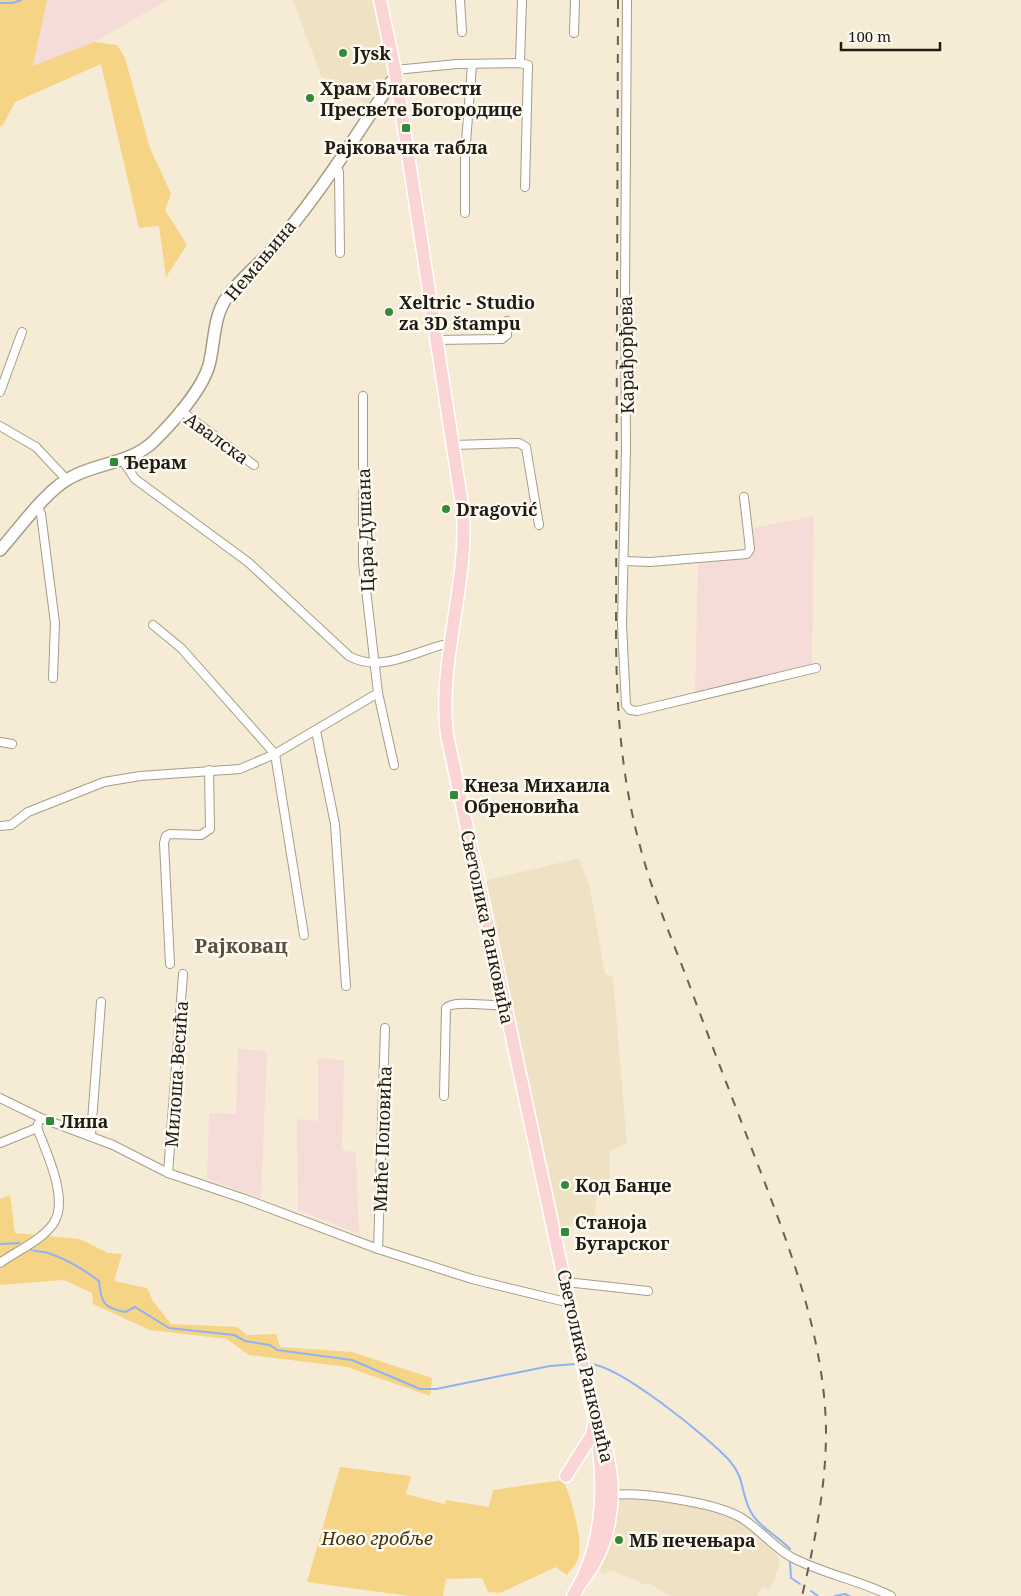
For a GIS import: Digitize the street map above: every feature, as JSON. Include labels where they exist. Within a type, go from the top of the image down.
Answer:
[{"type":"main road","name":"Светолика Ранковића","points":[[380,0],[396,74],[462,504],[464,536],[460,583],[445,692],[447,735],[595,1423],[607,1451],[610,1490],[599,1531],[580,1584],[573,1596]]},
{"type":"main road","points":[[566,1476],[584,1450],[595,1423]]},
{"type":"street","points":[[460,0],[462,32]]},
{"type":"street","points":[[520,64],[522,0]]},
{"type":"street","points":[[574,33],[576,0]]},
{"type":"street","name":"Карађорђева","points":[[627,0],[622,653],[626,705],[628,708],[637,711],[816,668]]},
{"type":"street","points":[[465,213],[465,155],[472,65]]},
{"type":"street","points":[[396,74],[472,65],[528,65],[526,187]]},
{"type":"street","name":"Немањина","points":[[0,550],[38,507],[67,480],[92,469],[123,461],[145,449],[180,410],[205,375],[218,318],[228,296],[274,247],[335,165],[396,74]]},
{"type":"street","points":[[335,165],[339,172],[340,253]]},
{"type":"street","points":[[436,340],[502,339],[507,334],[507,321]]},
{"type":"street","points":[[0,392],[22,332]]},
{"type":"street","name":"Цара Душана","points":[[363,396],[363,563],[378,693],[394,765]]},
{"type":"street","name":"Авалска","points":[[180,410],[254,465]]},
{"type":"street","points":[[0,426],[36,447],[67,480]]},
{"type":"street","points":[[454,445],[519,444],[526,447],[540,525]]},
{"type":"street","points":[[123,461],[135,479],[248,562],[341,651],[360,662],[375,663],[450,645]]},
{"type":"street","points":[[624,561],[650,562],[747,554],[750,549],[744,497]]},
{"type":"street","points":[[38,507],[41,514],[55,623],[53,678]]},
{"type":"street","points":[[153,625],[181,648],[275,754],[304,935]]},
{"type":"street","points":[[0,826],[11,825],[28,812],[88,787],[140,776],[240,769],[275,754],[378,693]]},
{"type":"street","points":[[316,730],[335,824],[346,986]]},
{"type":"street","points":[[0,742],[12,744]]},
{"type":"street","points":[[170,964],[164,843],[166,836],[170,834],[202,835],[210,830],[209,770]]},
{"type":"street","name":"Милоша Весића","points":[[168,1173],[183,974]]},
{"type":"street","points":[[91,1135],[101,1002]]},
{"type":"street","points":[[444,1096],[446,1008],[451,1003],[482,1006],[505,1005]]},
{"type":"street","name":"Миће Поповића","points":[[378,1249],[385,1028]]},
{"type":"street","points":[[0,1098],[41,1118],[91,1135],[168,1173],[245,1199],[378,1249],[472,1279],[570,1303]]},
{"type":"street","points":[[0,1143],[36,1128],[41,1118]]},
{"type":"street","points":[[0,1263],[45,1232],[54,1223],[58,1212],[54,1175],[36,1128]]},
{"type":"street","points":[[566,1282],[648,1291]]},
{"type":"street","points":[[610,1490],[687,1502],[734,1514],[790,1556],[891,1596]]},
{"type":"shaded area","points":[[47,0],[168,0],[94,42],[33,67]]},
{"type":"shaded area","points":[[293,0],[373,0],[382,36],[387,73],[367,105],[321,76]]},
{"type":"shaded area","points":[[814,516],[812,665],[695,693],[698,563],[752,558],[750,529]]},
{"type":"shaded area","points":[[579,858],[590,888],[605,974],[613,976],[627,1144],[610,1150],[610,1190],[597,1193],[594,1224],[558,1227],[484,881]]},
{"type":"shaded area","points":[[238,1048],[267,1052],[261,1198],[207,1179],[209,1113],[236,1114]]},
{"type":"shaded area","points":[[318,1058],[344,1060],[342,1150],[356,1153],[359,1234],[298,1210],[297,1119],[318,1121]]},
{"type":"shaded area","points":[[628,1495],[689,1505],[741,1519],[774,1547],[780,1563],[770,1590],[762,1587],[757,1596],[669,1596],[650,1583],[646,1585],[611,1570],[603,1575],[598,1569],[611,1536],[618,1496]]},
{"type":"green space","points":[[0,0],[47,0],[33,66],[94,42],[117,45],[125,58],[150,148],[171,194],[165,210],[187,245],[166,277],[159,226],[139,228],[101,64],[15,102],[3,125],[0,127]]},
{"type":"green space","points":[[10,1195],[15,1233],[80,1239],[108,1253],[122,1254],[114,1281],[147,1288],[153,1301],[171,1324],[237,1327],[247,1335],[276,1334],[280,1347],[352,1352],[432,1378],[430,1396],[347,1367],[249,1355],[227,1339],[150,1330],[93,1304],[92,1293],[64,1280],[0,1285],[0,1199]]},
{"type":"green space","name":"Ново гробље","points":[[340,1467],[411,1476],[406,1494],[445,1504],[446,1500],[489,1507],[493,1490],[563,1480],[570,1497],[578,1530],[579,1550],[575,1565],[567,1575],[556,1567],[500,1593],[488,1592],[482,1578],[446,1579],[443,1596],[409,1596],[307,1582]]},
{"type":"waterway","points":[[0,3],[13,3],[21,0]]},
{"type":"waterway","points":[[0,1244],[19,1243]]},
{"type":"waterway","points":[[29,1249],[62,1258],[99,1281],[102,1299],[104,1303],[112,1308],[125,1312],[135,1307],[169,1328],[234,1335],[245,1341],[270,1345],[277,1350],[352,1360],[420,1389],[436,1389],[550,1366],[576,1364]]},
{"type":"waterway","points":[[588,1364],[601,1367],[619,1375],[640,1388],[683,1419],[718,1449],[738,1473],[745,1499],[751,1512],[764,1527],[790,1549]]},
{"type":"waterway","points":[[790,1563],[791,1578],[800,1584]]},
{"type":"waterway","points":[[811,1591],[818,1596]]},
{"type":"waterway","points":[[835,1596],[845,1594],[849,1596]]},
{"type":"railway","points":[[618,0],[616,626],[620,736],[633,819],[650,881],[786,1239],[814,1334],[824,1398],[826,1452],[819,1514],[802,1596]]},
{"type":"place","name":"Jysk","points":[[343,53]]},
{"type":"place","name":"Храм Благовести Пресвете Богородице","points":[[310,98]]},
{"type":"place","name":"Рајковачка табла","points":[[406,128]]},
{"type":"place","name":"Xeltric - Studio za 3D štampu","points":[[389,312]]},
{"type":"place","name":"Ђерам","points":[[114,462]]},
{"type":"place","name":"Dragović","points":[[446,509]]},
{"type":"place","name":"Кнеза Михаила Обреновића","points":[[454,795]]},
{"type":"place","name":"Липа","points":[[50,1121]]},
{"type":"place","name":"Код Банџе","points":[[565,1185]]},
{"type":"place","name":"Станоја Бугарског","points":[[565,1232]]},
{"type":"place","name":"МБ печењара","points":[[619,1540]]},
{"type":"district","name":"Рајковац","points":[[241,945]]}]
